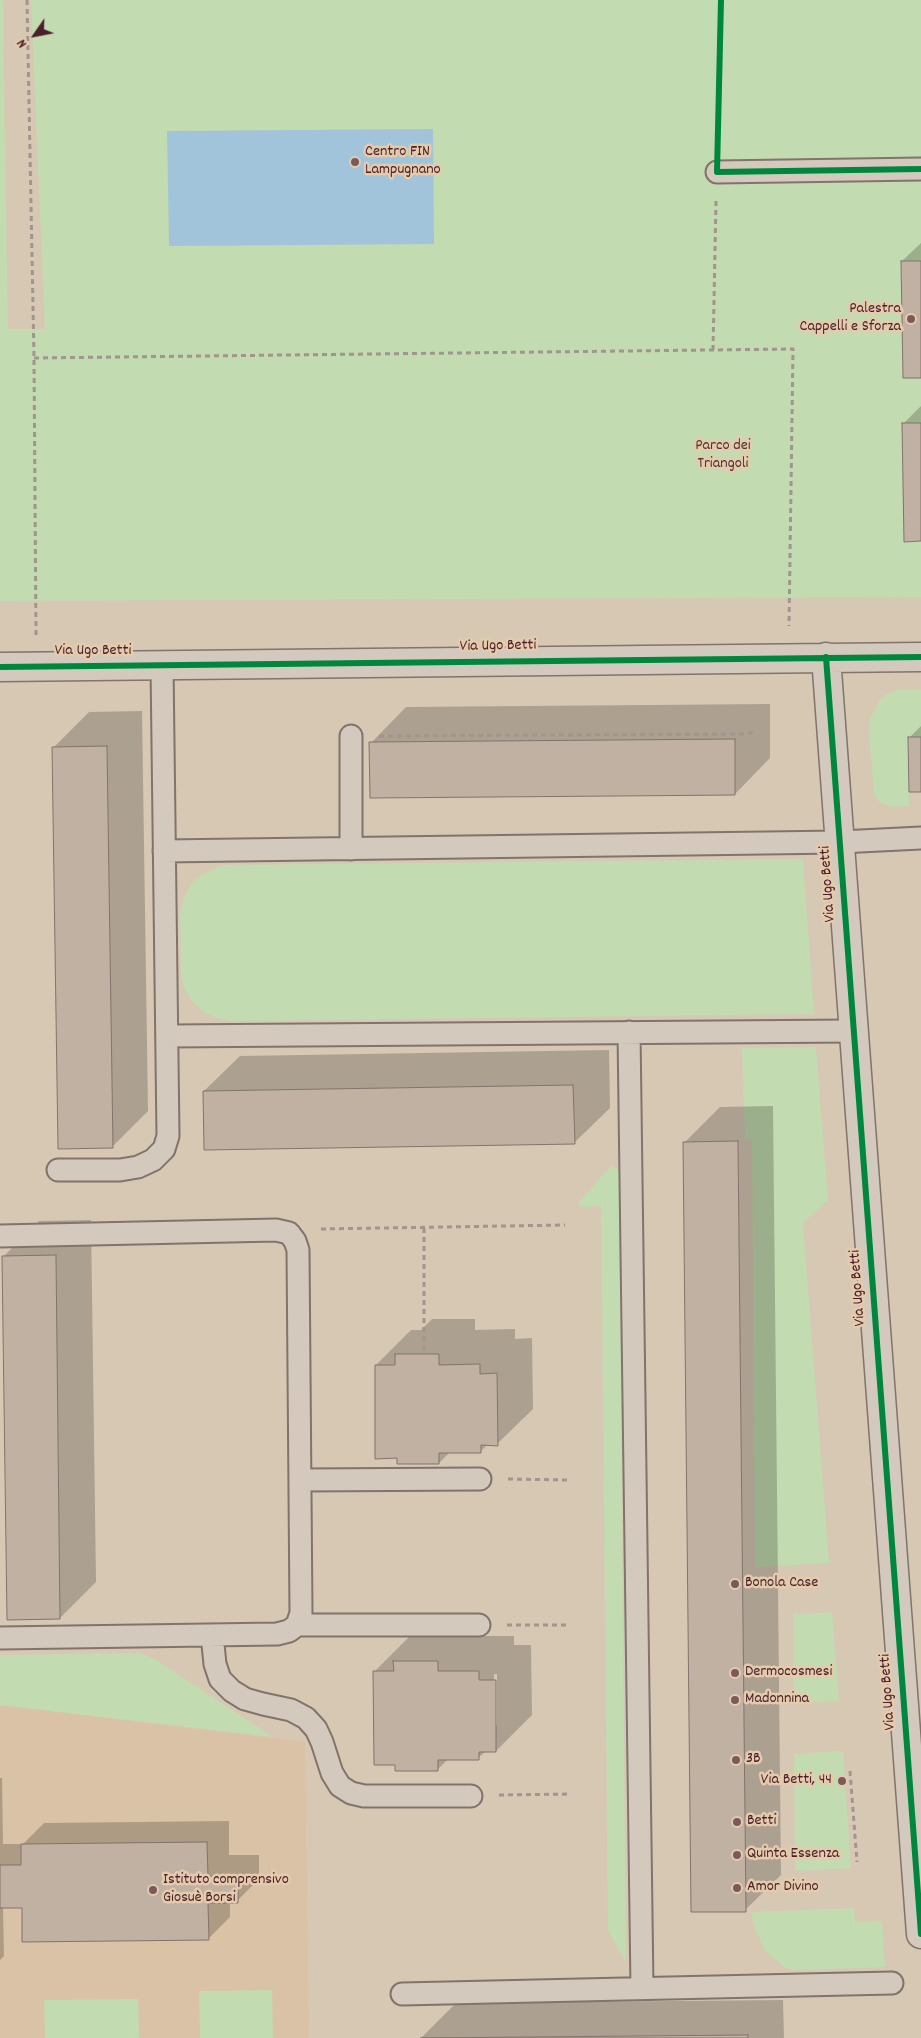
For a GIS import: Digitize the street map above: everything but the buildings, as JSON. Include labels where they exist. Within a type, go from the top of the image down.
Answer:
[{"type":"street","name":"Via Ugo Betti","points":[[0,667],[826,657],[921,1934]]},
{"type":"street","points":[[826,657],[921,657]]},
{"type":"lane","points":[[717,172],[921,169]]},
{"type":"lane","points":[[58,1170],[120,1170],[138,1167],[153,1160],[164,1149],[168,1136],[162,666]]},
{"type":"lane","points":[[351,736],[351,849]]},
{"type":"lane","points":[[164,851],[840,842],[921,838]]},
{"type":"lane","points":[[167,1036],[853,1031]]},
{"type":"lane","points":[[629,1032],[642,1988]]},
{"type":"lane","points":[[0,1236],[276,1230],[289,1233],[295,1241],[298,1250],[301,1613],[297,1624],[289,1631],[277,1634],[0,1638]]},
{"type":"lane","points":[[300,1480],[480,1479]]},
{"type":"lane","points":[[297,1624],[479,1625]]},
{"type":"lane","points":[[212,1635],[215,1664],[220,1679],[232,1691],[246,1699],[291,1710],[306,1718],[316,1729],[332,1773],[340,1786],[351,1793],[364,1796],[471,1796]]},
{"type":"lane","points":[[402,1994],[892,1983]]},
{"type":"path","points":[[27,0],[34,358],[36,666]]},
{"type":"path","points":[[712,350],[721,0]]},
{"type":"path","points":[[34,358],[792,349],[788,657]]},
{"type":"path","points":[[351,736],[747,734],[756,731]]},
{"type":"path","points":[[289,1233],[304,1230],[565,1226]]},
{"type":"path","points":[[424,1228],[424,1354]]},
{"type":"path","points":[[480,1479],[568,1480]]},
{"type":"path","points":[[479,1625],[569,1625]]},
{"type":"path","points":[[850,1771],[857,1862]]},
{"type":"path","points":[[471,1796],[571,1794]]},
{"type":"shaded area","name":"Istituto comprensivo Giosuè Borsi","points":[[0,1705],[305,1742],[309,2038],[0,2038]]},
{"type":"green space","name":"Parco dei Triangoli","points":[[0,0],[3,0],[8,329],[45,329],[31,0],[921,0],[921,597],[0,601]]},
{"type":"green space","points":[[897,690],[921,690],[921,737],[908,738],[909,806],[893,807],[880,803],[874,794],[869,732],[870,719],[879,701],[887,694]]},
{"type":"green space","points":[[803,859],[814,1014],[233,1021],[220,1019],[205,1013],[193,1002],[184,988],[181,976],[180,913],[183,899],[190,886],[200,876],[222,865]]},
{"type":"green space","points":[[816,1047],[828,1200],[803,1223],[829,1563],[755,1567],[752,1140],[745,1139],[742,1048]]},
{"type":"green space","points":[[612,1165],[619,1171],[626,1963],[608,1930],[601,1206],[579,1207],[579,1202]]},
{"type":"green space","points":[[832,1612],[839,1701],[793,1703],[793,1614]]},
{"type":"green space","points":[[139,1653],[153,1658],[273,1737],[0,1705],[0,1655]]},
{"type":"green space","points":[[843,1751],[851,1868],[795,1871],[794,1754]]},
{"type":"green space","points":[[854,1908],[855,1922],[882,1921],[885,1967],[792,1970],[786,1968],[765,1951],[753,1924],[752,1912]]},
{"type":"green space","points":[[272,1990],[273,2038],[200,2038],[199,1991]]},
{"type":"green space","points":[[138,1999],[139,2038],[45,2038],[44,2000]]},
{"type":"water","points":[[433,129],[434,244],[169,246],[167,131]]},
{"type":"cycle path","points":[[721,0],[717,172],[921,169]]},
{"type":"cycle path","points":[[826,657],[921,1934]]},
{"type":"cycle path","points":[[0,667],[921,657]]},
{"type":"place","name":"Centro FIN Lampugnano","points":[[355,162]]},
{"type":"place","name":"Palestra Cappelli e Sforza","points":[[911,319]]},
{"type":"place","name":"Bonola Case","points":[[735,1584]]},
{"type":"place","name":"Dermocosmesi","points":[[735,1673]]},
{"type":"place","name":"Madonnina","points":[[735,1700]]},
{"type":"place","name":"3B","points":[[736,1760]]},
{"type":"place","name":"Via Betti, 44","points":[[842,1781]]},
{"type":"place","name":"Betti","points":[[737,1822]]},
{"type":"place","name":"Quinta Essenza","points":[[737,1855]]},
{"type":"place","name":"Amor Divino","points":[[737,1888]]},
{"type":"place","name":"Istituto comprensivo Giosuè Borsi","points":[[153,1890]]}]
